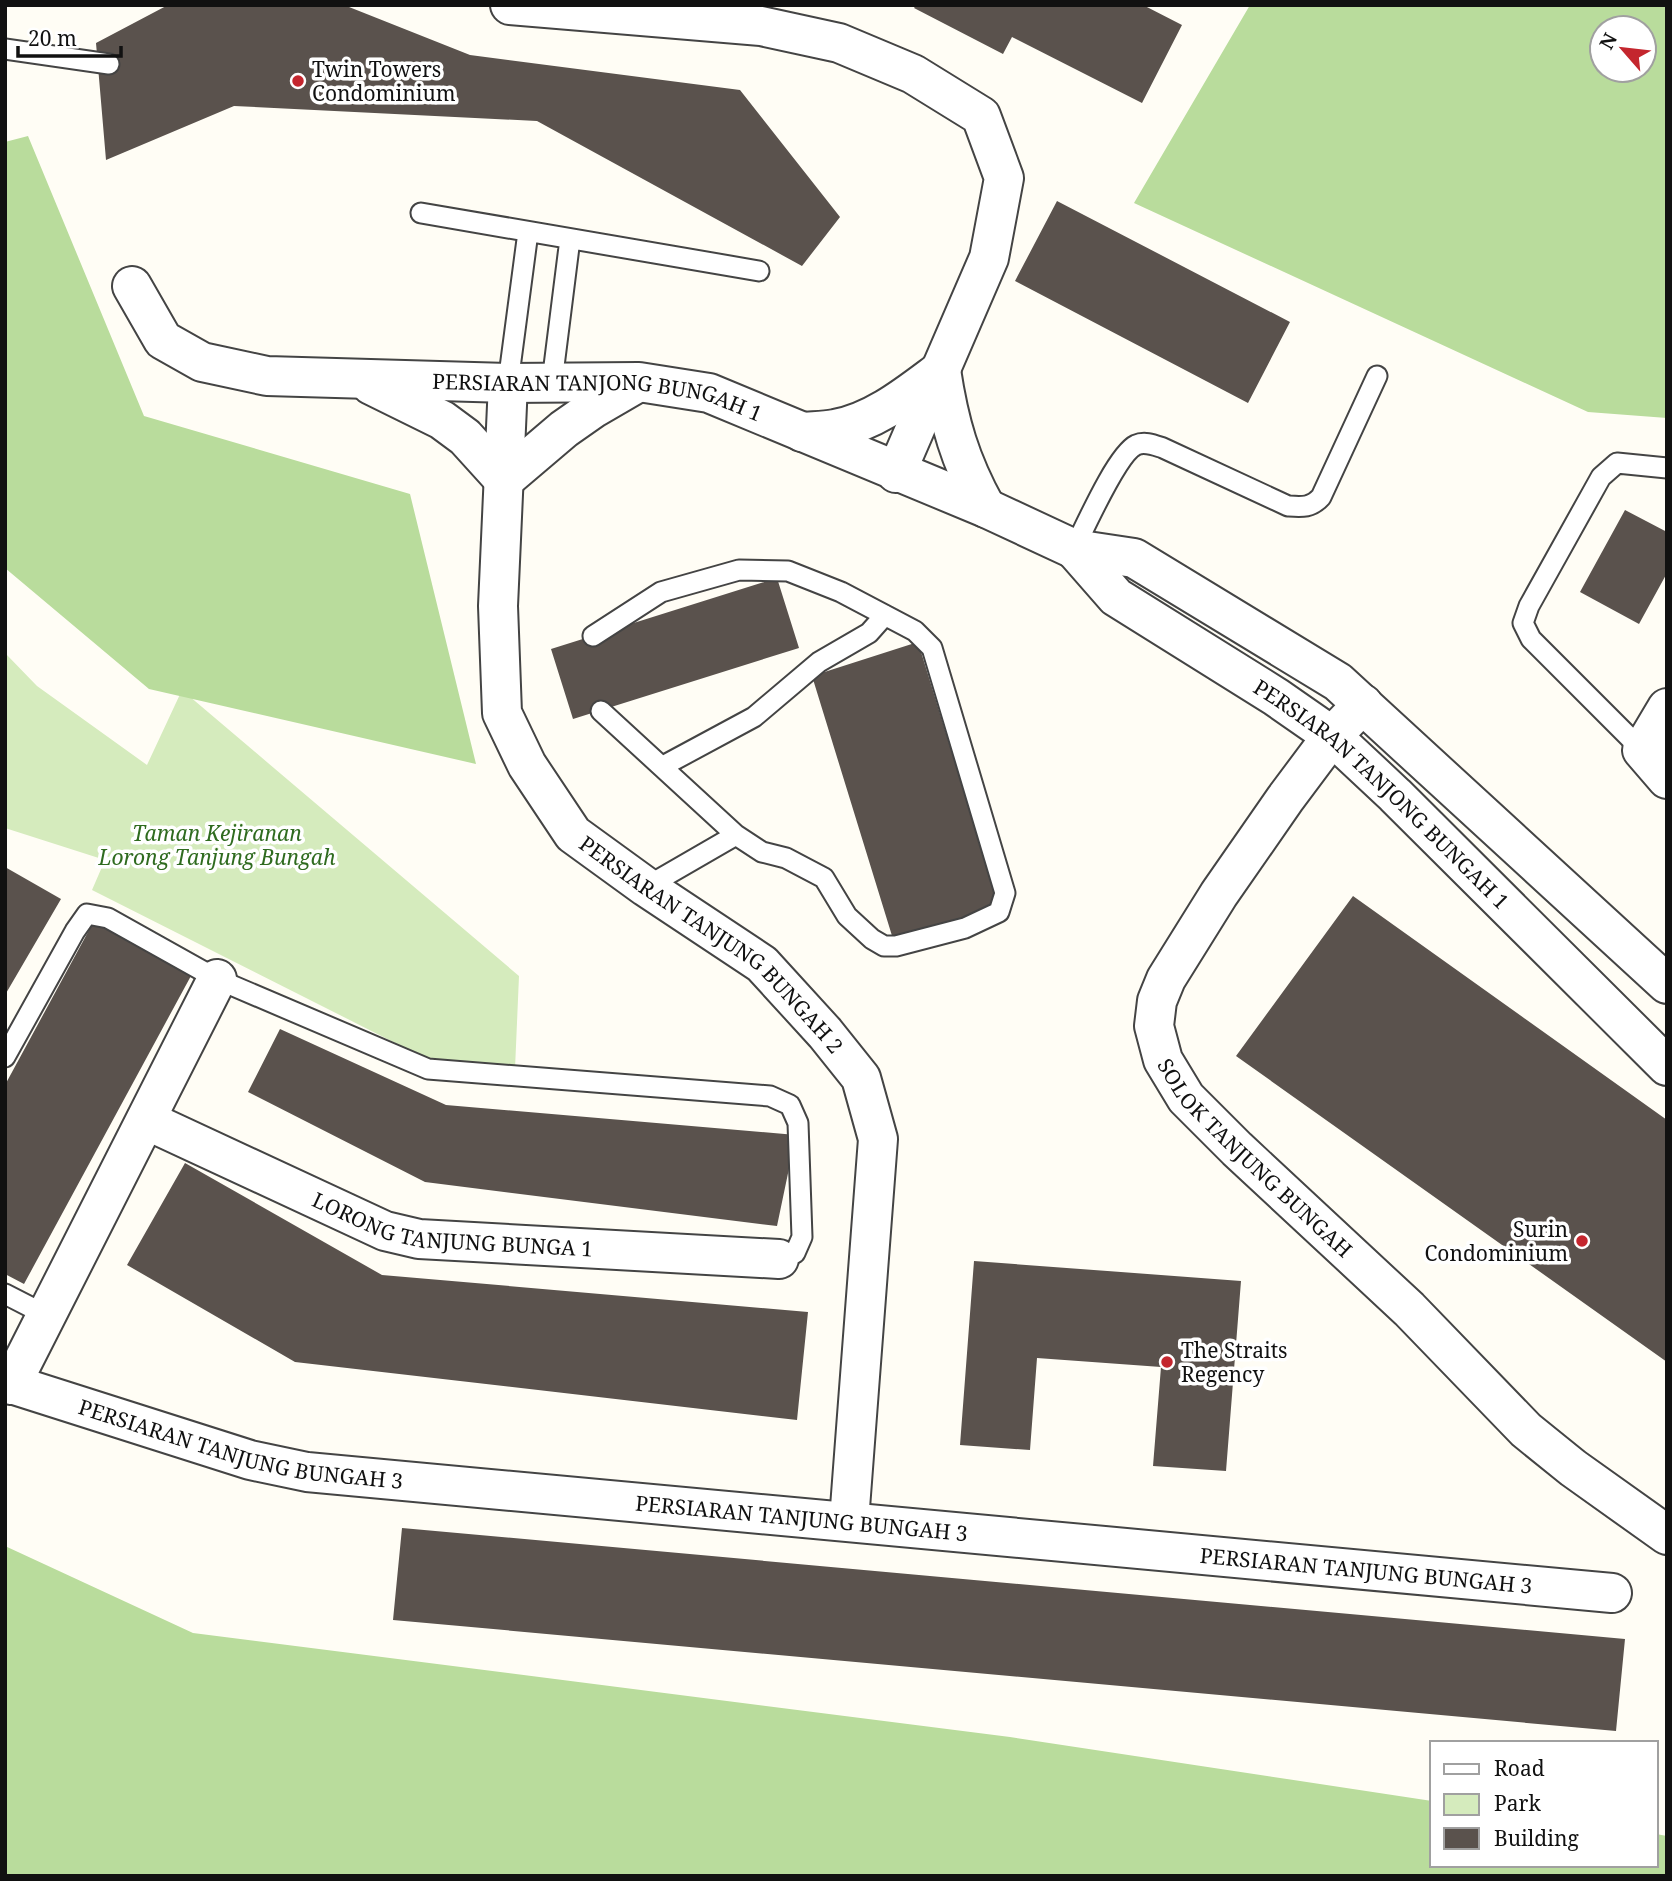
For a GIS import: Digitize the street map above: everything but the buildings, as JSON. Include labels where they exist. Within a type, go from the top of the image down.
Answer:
[{"type":"street","points":[[510,5],[761,26],[839,43],[913,74],[981,116],[1004,178],[989,258],[897,473]]},
{"type":"street","name":"PERSIARAN TANJONG BUNGAH 1","points":[[132,286],[163,341],[202,362],[267,376],[508,383],[639,382],[709,393],[986,508],[1074,548],[1134,558],[1338,682],[1667,984]]},
{"type":"street","points":[[801,432],[836,429],[861,421],[896,403],[941,370]]},
{"type":"street","points":[[941,370],[948,414],[969,477],[986,508]]},
{"type":"street","points":[[362,380],[442,420],[465,437],[504,480],[564,429],[639,382]]},
{"type":"street","name":"PERSIARAN TANJUNG BUNGAH 2","points":[[508,383],[498,606],[502,713],[527,765],[573,834],[646,887],[762,964],[861,1078],[878,1139],[849,1521]]},
{"type":"street","name":"PERSIARAN TANJONG BUNGAH 1","points":[[1074,548],[1116,597],[1276,697],[1332,736],[1395,795],[1667,1066]]},
{"type":"street","name":"SOLOK TANJUNG BUNGAH","points":[[1363,704],[1332,736],[1219,894],[1166,979],[1157,1001],[1154,1026],[1163,1060],[1186,1098],[1409,1309],[1526,1430],[1573,1468],[1667,1535]]},
{"type":"street","points":[[1667,708],[1642,750],[1667,779]]},
{"type":"street","points":[[8,1384],[46,1315],[217,979]]},
{"type":"street","name":"LORONG TANJUNG BUNGA 1","points":[[146,1120],[385,1231],[419,1239],[779,1259]]},
{"type":"street","name":"PERSIARAN TANJUNG BUNGAH 3","points":[[8,1384],[250,1460],[307,1472],[1612,1593]]},
{"type":"lane","points":[[5,50],[109,64]]},
{"type":"lane","points":[[421,213],[759,271]]},
{"type":"lane","points":[[508,383],[528,232]]},
{"type":"lane","points":[[552,382],[570,239]]},
{"type":"lane","points":[[1074,548],[1120,460],[1132,447],[1140,443],[1163,448],[1288,506],[1303,507],[1315,504],[1377,376]]},
{"type":"lane","points":[[1642,750],[1531,639],[1523,623],[1528,606],[1601,477],[1617,463],[1667,468]]},
{"type":"lane","points":[[593,636],[660,592],[739,570],[788,571],[841,592],[915,631],[932,648],[1005,892],[999,912],[965,928],[896,946],[884,946],[872,939],[847,916],[824,878],[786,858],[762,852],[736,835],[601,711]]},
{"type":"lane","points":[[663,766],[754,717],[819,662],[869,634],[885,615]]},
{"type":"lane","points":[[646,887],[736,835]]},
{"type":"lane","points":[[5,1057],[87,914],[108,918],[217,979],[428,1069],[770,1096],[790,1105],[797,1123],[802,1237],[796,1253],[779,1259]]},
{"type":"lane","points":[[5,1294],[46,1315]]},
{"type":"green space","points":[[1250,5],[1667,5],[1667,418],[1588,412],[1134,203]]},
{"type":"green space","points":[[28,136],[144,416],[410,494],[476,764],[149,689],[5,568],[5,142]]},
{"type":"green space","name":"Taman Kejiranan Lorong Tanjung Bungah","points":[[5,653],[37,686],[147,765],[182,690],[519,976],[515,1069],[423,1057],[92,890],[105,860],[5,828]]},
{"type":"green space","points":[[5,1546],[193,1633],[1010,1737],[1430,1801],[1430,1867],[1658,1867],[1658,1834],[1667,1836],[1667,1876],[5,1876]]},
{"type":"place","name":"Twin Towers Condominium","points":[[298,81]]},
{"type":"place","name":"Surin Condominium","points":[[1582,1241]]},
{"type":"place","name":"The Straits Regency","points":[[1167,1362]]}]
